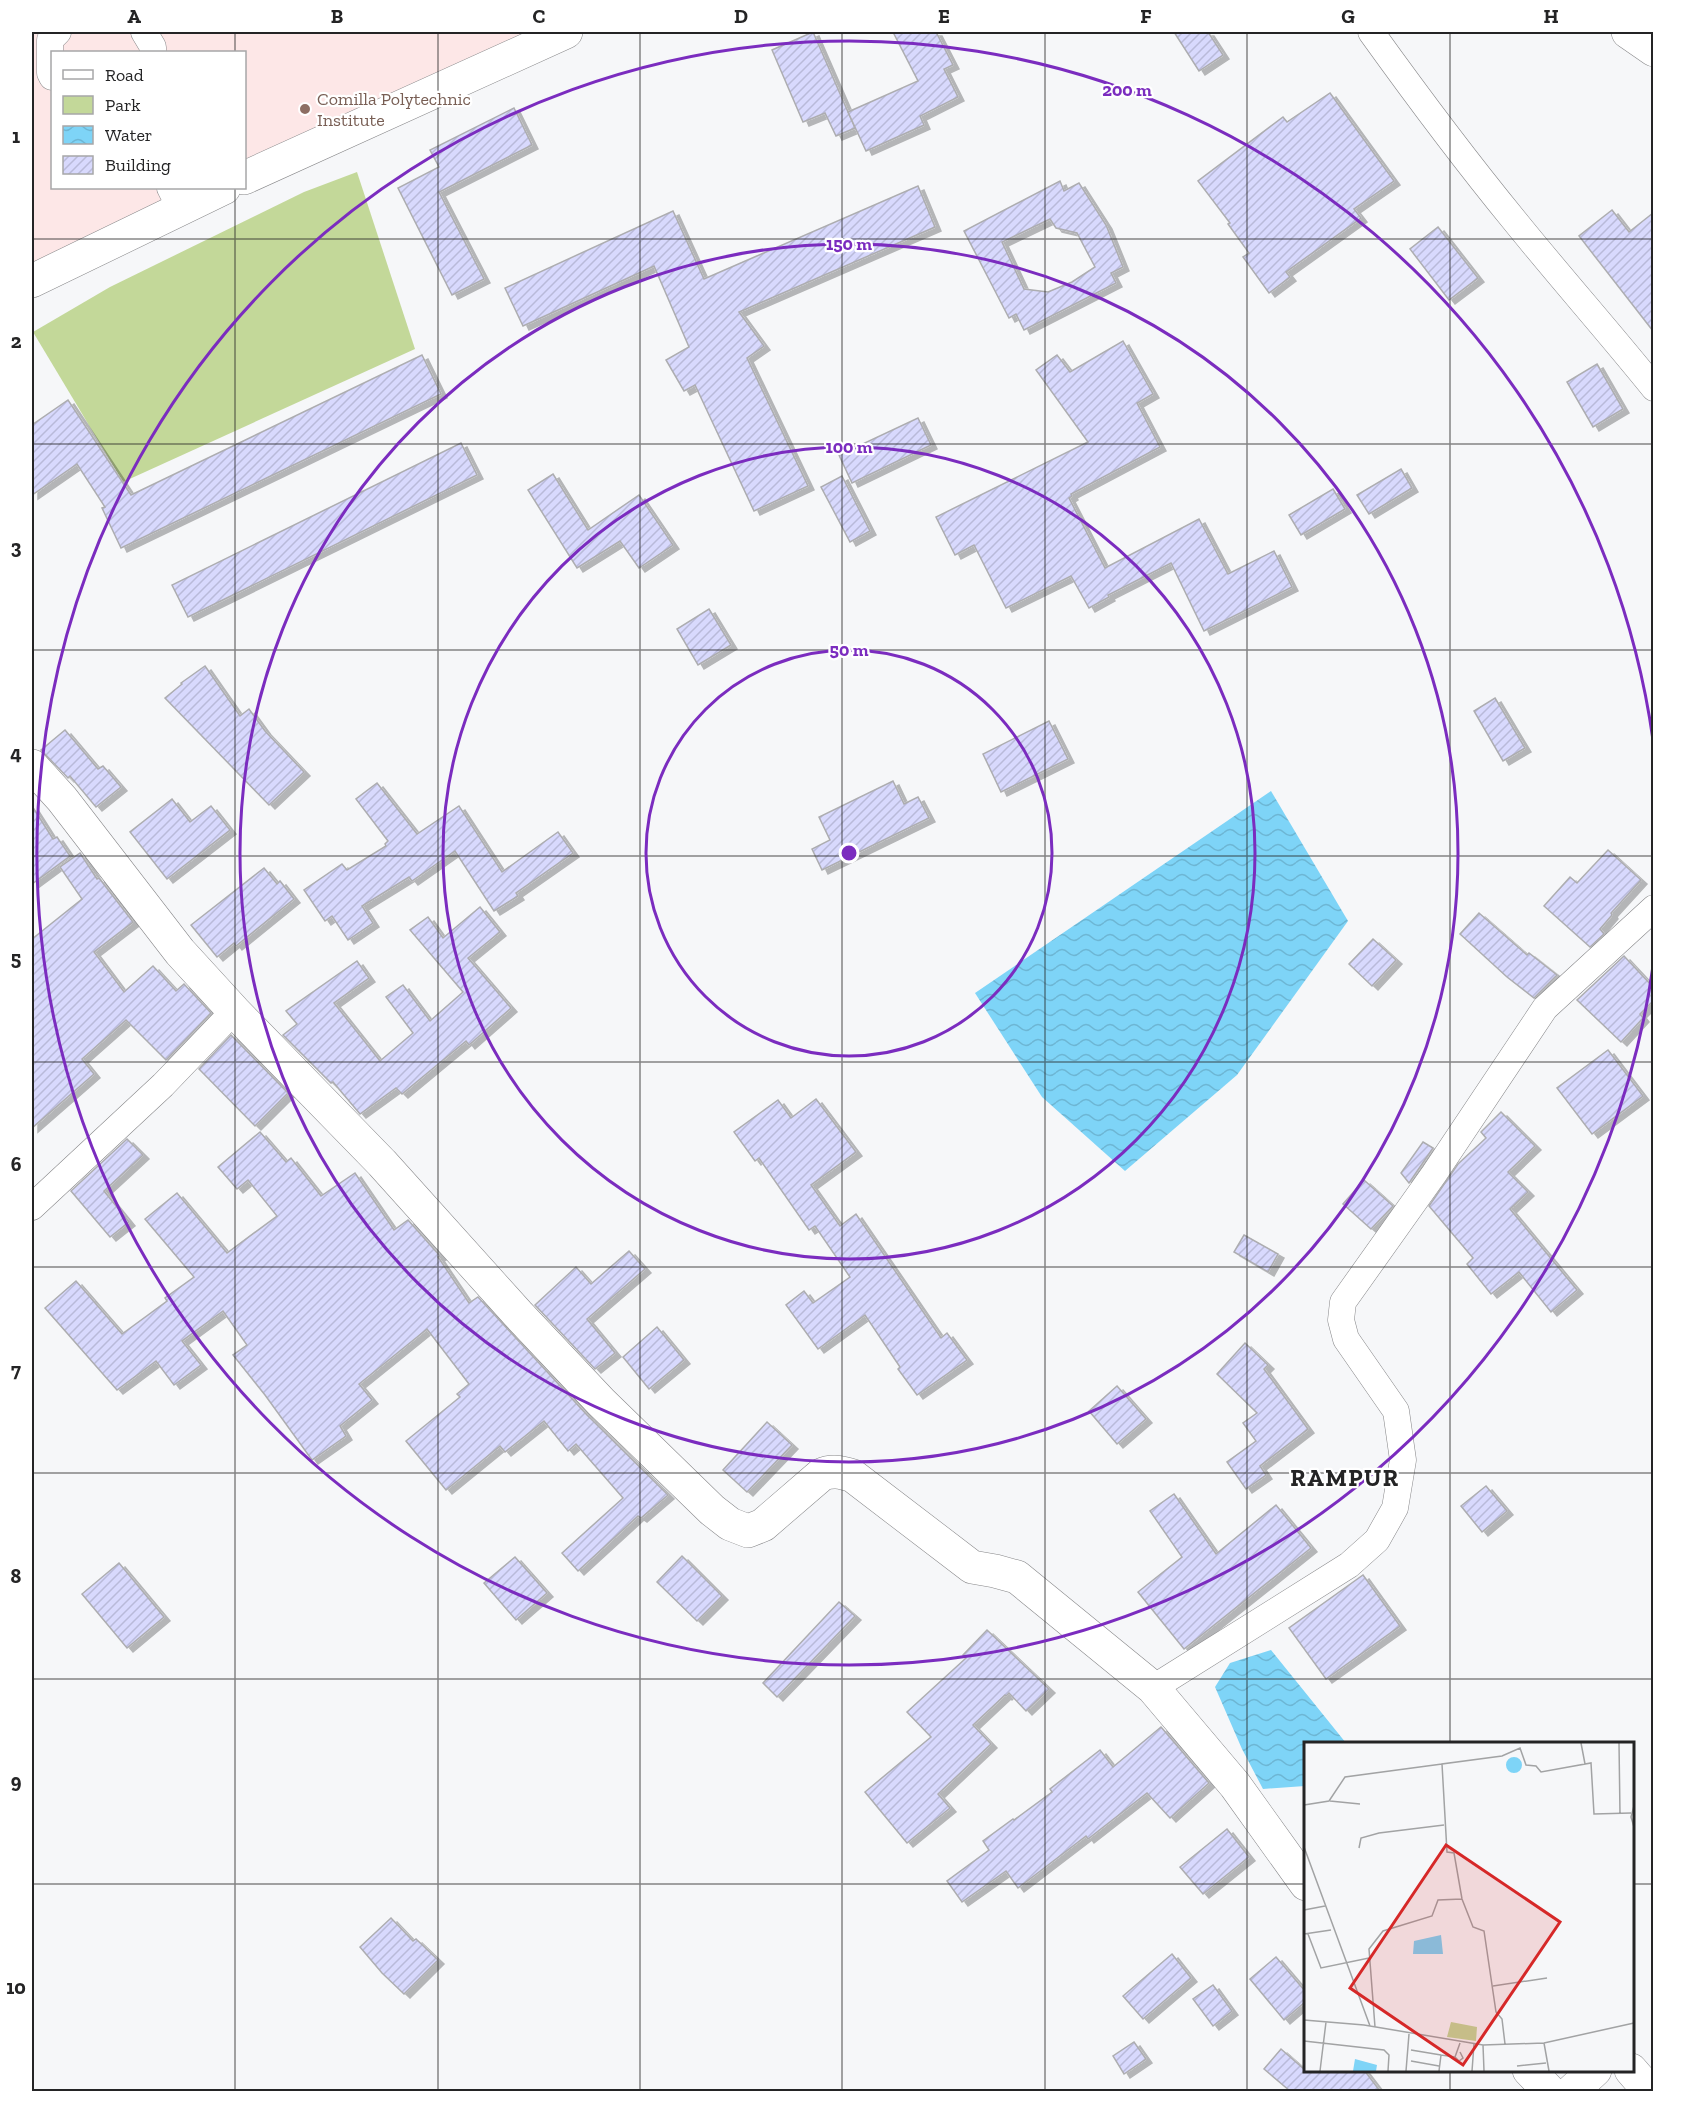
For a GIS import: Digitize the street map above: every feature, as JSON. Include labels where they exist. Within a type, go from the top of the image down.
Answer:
[{"type":"main road","points":[[1628,32],[1653,50]]},
{"type":"main road","points":[[246,177],[556,34]]},
{"type":"main road","points":[[32,280],[175,198],[219,189]]},
{"type":"main road","points":[[32,766],[62,799],[180,952],[382,1163],[601,1402],[712,1510],[730,1524],[748,1531],[763,1525],[821,1475],[830,1471],[853,1476],[972,1567],[995,1570],[1017,1577],[1153,1688],[1235,1785],[1304,1883]]},
{"type":"main road","points":[[1531,2072],[1550,2091]]},
{"type":"main road","points":[[1571,2091],[1593,2072]]},
{"type":"main road","points":[[1633,2072],[1650,2091]]},
{"type":"street","points":[[51,74],[50,40],[58,32]]},
{"type":"street","points":[[144,32],[153,51]]},
{"type":"street","points":[[1371,32],[1457,148],[1653,388]]},
{"type":"street","points":[[1153,1688],[1349,1564],[1377,1540],[1395,1508],[1403,1460],[1401,1434],[1396,1411],[1346,1339],[1341,1320],[1343,1302],[1434,1174],[1545,1008],[1653,908]]},
{"type":"street","points":[[32,1207],[162,1085],[234,1011]]},
{"type":"shaded area","name":"Comilla Polytechnic Institute","points":[[32,32],[533,32],[246,166],[246,51],[51,51],[51,189],[197,189],[32,265]]},
{"type":"green space","points":[[357,172],[415,349],[123,482],[33,332],[110,287],[304,192]]},
{"type":"water","points":[[1271,791],[1348,921],[1237,1075],[1125,1171],[1042,1097],[975,993]]},
{"type":"water","points":[[1271,1650],[1345,1742],[1304,1742],[1304,1786],[1263,1789],[1242,1749],[1215,1687],[1230,1663]]},
{"type":"building","points":[[813,32],[855,128],[836,136],[825,113],[803,122],[772,50]]},
{"type":"building","points":[[893,32],[936,32],[953,65],[944,69],[958,97],[920,116],[924,125],[866,151],[848,112],[918,81]]},
{"type":"building","points":[[1174,32],[1208,32],[1223,55],[1199,71]]},
{"type":"building","points":[[1330,93],[1394,181],[1354,209],[1361,218],[1286,272],[1290,277],[1269,293],[1243,257],[1249,253],[1228,224],[1230,223],[1198,181],[1283,117],[1287,122]]},
{"type":"building","points":[[514,108],[532,145],[439,192],[484,279],[452,295],[398,188],[439,167],[430,150]]},
{"type":"building","points":[[1060,181],[1064,191],[1079,183],[1106,225],[1123,267],[1111,273],[1116,283],[1024,330],[1016,314],[1009,318],[964,231]],"holes":[[[1050,219],[1056,228],[1077,233],[1095,267],[1072,282],[1048,292],[1024,289],[1002,242]]]},
{"type":"building","points":[[918,186],[935,227],[739,312],[764,346],[747,358],[808,486],[754,511],[695,385],[684,391],[666,360],[689,347],[654,266],[523,326],[505,288],[673,211],[704,279]]},
{"type":"building","points":[[1612,210],[1629,232],[1653,213],[1653,331],[1579,236]]},
{"type":"building","points":[[1438,227],[1478,278],[1449,300],[1410,249]]},
{"type":"building","points":[[1123,341],[1153,394],[1137,403],[1160,447],[1071,494],[1069,498],[1105,568],[1199,519],[1228,574],[1274,551],[1292,587],[1204,631],[1171,563],[1108,595],[1109,597],[1089,608],[1071,576],[1006,608],[974,545],[955,555],[936,517],[1088,442],[1036,370],[1057,355],[1070,372]]},
{"type":"building","points":[[422,355],[441,394],[121,548],[102,508],[105,507],[77,464],[32,495],[32,425],[68,400],[131,495]]},
{"type":"building","points":[[1597,364],[1623,409],[1593,427],[1567,382]]},
{"type":"building","points":[[918,418],[931,445],[852,483],[839,455]]},
{"type":"building","points":[[461,443],[477,475],[188,617],[172,585]]},
{"type":"building","points":[[1401,469],[1412,488],[1369,514],[1357,495]]},
{"type":"building","points":[[553,474],[588,530],[639,495],[673,545],[639,568],[620,541],[577,568],[528,490]]},
{"type":"building","points":[[842,476],[870,531],[850,542],[821,487]]},
{"type":"building","points":[[1333,489],[1345,509],[1301,535],[1289,515]]},
{"type":"building","points":[[709,609],[731,645],[698,665],[677,629]]},
{"type":"building","points":[[205,666],[240,716],[249,709],[265,731],[304,772],[269,805],[165,698]]},
{"type":"building","points":[[1495,698],[1525,748],[1503,761],[1474,711]]},
{"type":"building","points":[[1049,721],[1068,759],[1001,792],[983,754]]},
{"type":"building","points":[[65,730],[98,769],[103,766],[121,787],[96,807],[70,776],[68,778],[41,750]]},
{"type":"building","points":[[893,781],[904,804],[918,797],[929,818],[822,870],[812,849],[830,840],[819,817]]},
{"type":"building","points":[[377,783],[417,834],[459,806],[502,872],[558,832],[573,853],[516,893],[518,896],[494,911],[455,851],[412,881],[409,877],[362,906],[373,923],[348,940],[332,916],[325,921],[304,890],[342,864],[347,870],[386,846],[388,841],[356,799]]},
{"type":"building","points":[[172,799],[190,822],[211,806],[230,830],[167,879],[130,832]]},
{"type":"building","points":[[32,806],[53,839],[57,837],[70,856],[32,884]]},
{"type":"building","points":[[1608,850],[1641,880],[1611,913],[1612,915],[1600,929],[1604,934],[1590,947],[1544,906],[1570,877],[1577,883]]},
{"type":"building","points":[[80,853],[97,879],[99,878],[133,922],[94,952],[124,992],[153,966],[176,991],[184,984],[211,1013],[166,1060],[126,1020],[82,1059],[94,1074],[32,1128],[32,939],[82,899],[60,867]]},
{"type":"building","points":[[264,868],[277,884],[280,881],[294,899],[236,946],[234,943],[217,957],[191,925]]},
{"type":"building","points":[[480,907],[500,932],[468,958],[511,1008],[469,1045],[466,1041],[402,1094],[396,1088],[360,1114],[333,1082],[331,1083],[283,1035],[297,1024],[286,1011],[357,961],[369,978],[334,1003],[380,1061],[413,1033],[386,997],[403,985],[430,1021],[463,992],[410,930],[428,917],[443,938]]},
{"type":"building","points":[[1479,913],[1527,955],[1529,953],[1557,975],[1534,998],[1460,934]]},
{"type":"building","points":[[1373,939],[1396,960],[1372,986],[1349,964]]},
{"type":"building","points":[[1624,956],[1653,987],[1653,1001],[1640,1014],[1643,1018],[1621,1042],[1577,1000]]},
{"type":"building","points":[[231,1035],[288,1093],[255,1126],[199,1069]]},
{"type":"building","points":[[1608,1050],[1643,1096],[1592,1134],[1557,1088]]},
{"type":"building","points":[[816,1099],[856,1152],[811,1185],[840,1226],[856,1214],[941,1338],[947,1333],[967,1360],[917,1395],[865,1315],[818,1349],[786,1305],[804,1291],[813,1303],[850,1277],[815,1226],[809,1230],[759,1158],[755,1161],[734,1132],[778,1100],[791,1118]]},
{"type":"building","points":[[1501,1112],[1535,1146],[1508,1172],[1528,1192],[1510,1209],[1577,1290],[1551,1312],[1519,1272],[1491,1294],[1467,1264],[1473,1258],[1429,1206],[1458,1164],[1486,1138],[1481,1132]]},
{"type":"building","points":[[260,1132],[286,1162],[291,1158],[321,1196],[355,1173],[394,1230],[408,1220],[440,1256],[438,1257],[469,1303],[478,1297],[587,1415],[668,1495],[641,1518],[638,1516],[578,1571],[562,1553],[623,1498],[576,1444],[568,1451],[544,1421],[505,1452],[500,1446],[446,1490],[406,1441],[460,1397],[457,1394],[469,1384],[427,1329],[359,1384],[372,1400],[340,1426],[346,1436],[312,1460],[233,1355],[247,1345],[223,1311],[182,1341],[201,1365],[174,1385],[156,1361],[117,1390],[45,1308],[76,1281],[122,1334],[167,1301],[165,1298],[194,1277],[145,1219],[177,1193],[227,1253],[277,1216],[248,1180],[237,1189],[218,1167]]},
{"type":"building","points":[[127,1139],[143,1155],[104,1191],[129,1222],[110,1237],[71,1191]]},
{"type":"building","points":[[1423,1142],[1433,1148],[1409,1183],[1401,1173]]},
{"type":"building","points":[[1364,1180],[1393,1206],[1371,1229],[1343,1204]]},
{"type":"building","points":[[1244,1235],[1278,1254],[1268,1272],[1234,1252]]},
{"type":"building","points":[[629,1251],[645,1269],[587,1319],[615,1353],[595,1369],[535,1305],[576,1267],[591,1284]]},
{"type":"building","points":[[657,1327],[684,1360],[649,1389],[623,1357]]},
{"type":"building","points":[[1245,1343],[1268,1365],[1264,1369],[1308,1429],[1260,1466],[1266,1475],[1246,1489],[1227,1462],[1256,1441],[1243,1423],[1257,1413],[1217,1374]]},
{"type":"building","points":[[1117,1386],[1146,1419],[1117,1444],[1089,1411]]},
{"type":"building","points":[[767,1422],[792,1445],[747,1492],[723,1470]]},
{"type":"building","points":[[1486,1486],[1507,1511],[1482,1532],[1461,1506]]},
{"type":"building","points":[[1174,1494],[1216,1554],[1276,1505],[1311,1548],[1184,1649],[1138,1592],[1182,1557],[1150,1511]]},
{"type":"building","points":[[682,1556],[722,1596],[697,1621],[657,1582]]},
{"type":"building","points":[[515,1557],[547,1593],[516,1620],[484,1583]]},
{"type":"building","points":[[119,1563],[164,1617],[127,1648],[82,1594]]},
{"type":"building","points":[[1363,1575],[1400,1626],[1326,1679],[1289,1628]]},
{"type":"building","points":[[839,1602],[855,1616],[777,1697],[763,1683]]},
{"type":"building","points":[[987,1630],[1049,1689],[1026,1711],[1009,1693],[973,1725],[991,1744],[938,1794],[950,1808],[907,1843],[865,1792],[931,1737],[907,1712],[966,1658],[963,1655]]},
{"type":"building","points":[[1161,1727],[1209,1783],[1170,1818],[1147,1793],[1088,1839],[1086,1836],[1018,1888],[1006,1871],[962,1902],[947,1881],[989,1850],[983,1841],[1052,1792],[1050,1789],[1100,1750],[1113,1767]]},
{"type":"building","points":[[1227,1829],[1249,1857],[1203,1894],[1180,1867]]},
{"type":"building","points":[[391,1918],[413,1941],[416,1939],[438,1960],[404,1994],[360,1947]]},
{"type":"building","points":[[1172,1954],[1191,1978],[1143,2019],[1123,1996]]},
{"type":"building","points":[[1276,1957],[1304,1990],[1304,2003],[1284,2020],[1250,1979]]},
{"type":"building","points":[[1213,1985],[1232,2011],[1213,2026],[1193,1999]]},
{"type":"building","points":[[1134,2042],[1146,2059],[1124,2074],[1113,2056]]},
{"type":"building","points":[[1281,2049],[1304,2069],[1304,2072],[1366,2072],[1380,2091],[1290,2091],[1264,2069]]},
{"type":"place","name":"Comilla Polytechnic Institute","points":[[305,109]]},
{"type":"district","name":"RAMPUR","points":[[1345,1478]]}]
